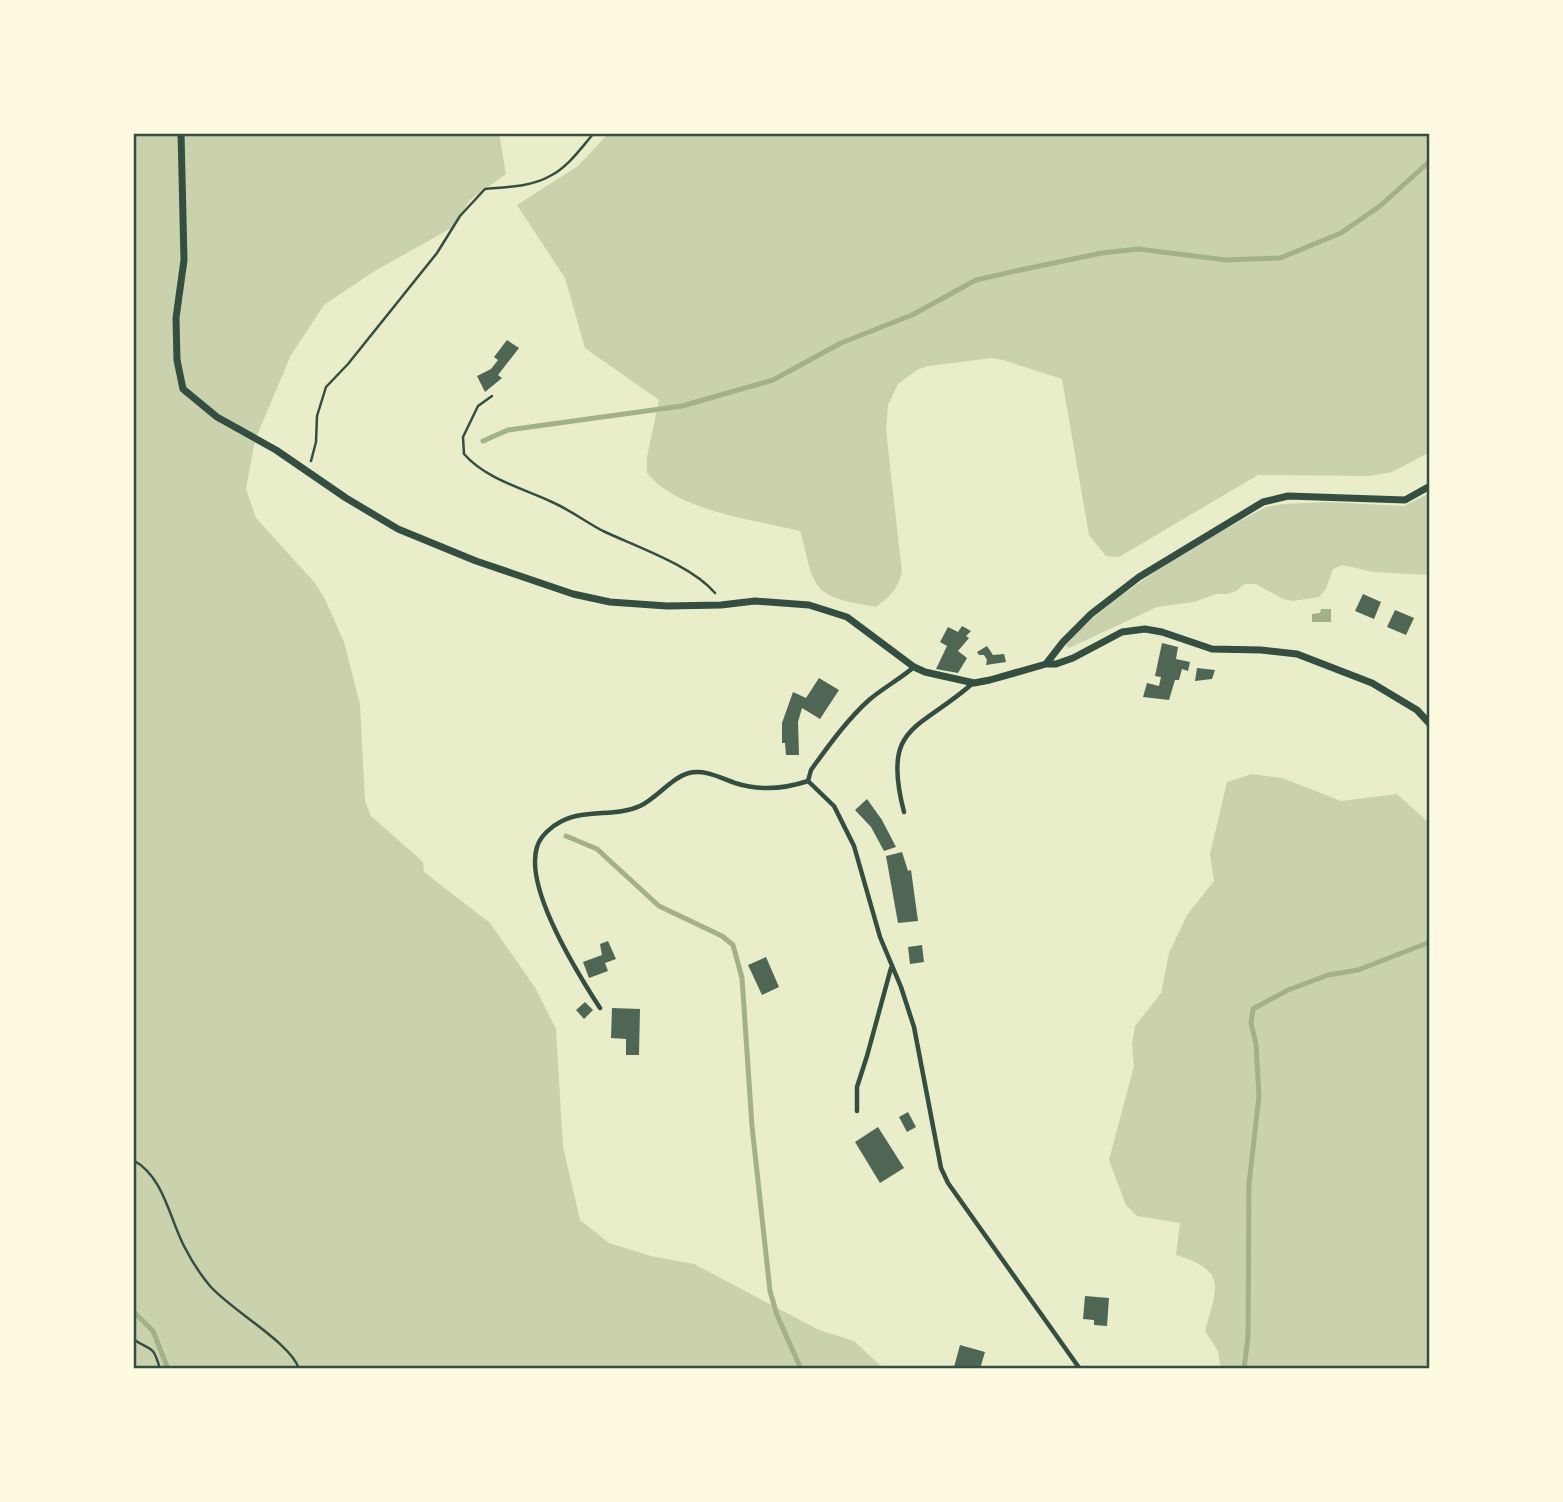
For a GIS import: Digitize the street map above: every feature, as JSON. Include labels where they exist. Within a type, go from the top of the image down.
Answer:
[{"type":"street","points":[[181,133],[184,260],[176,318],[177,360],[183,389],[217,417],[276,450],[398,529],[477,561],[573,594],[610,602],[721,606],[755,601],[809,605],[847,617],[914,667],[925,672],[974,682],[1046,664],[1056,664],[1122,632],[1145,629],[1212,649],[1262,649],[1297,654],[1371,683],[1417,710],[1430,724]]},
{"type":"street","points":[[1046,664],[1091,614],[1139,577],[1263,502],[1288,496],[1405,500],[1430,486]]},
{"type":"lane","points":[[808,781],[816,763],[855,714],[871,698],[897,682],[914,667]]},
{"type":"lane","points":[[904,813],[896,773],[900,752],[909,731],[974,682]]},
{"type":"lane","points":[[600,1008],[558,938],[545,903],[535,858],[541,839],[559,823],[574,816],[639,806],[689,773],[705,773],[736,783],[775,789],[808,781]]},
{"type":"lane","points":[[808,781],[834,806],[849,835],[891,967],[901,987],[914,1027],[936,1152],[944,1175],[1080,1369]]},
{"type":"lane","points":[[857,1111],[857,1087],[891,967]]},
{"type":"path","points":[[303,468],[312,460],[317,416],[326,387],[348,364],[438,253],[460,216],[485,189],[520,186],[551,176],[576,155],[594,133]]},
{"type":"path","points":[[492,396],[478,406],[463,437],[464,454],[472,464],[526,492],[552,502],[698,578],[713,591],[721,606]]},
{"type":"path","points":[[133,1160],[148,1171],[155,1181],[184,1246],[211,1287],[247,1320],[292,1353],[299,1369]]},
{"type":"path","points":[[133,1339],[156,1353],[160,1369]]},
{"type":"shaded area","points":[[133,133],[499,133],[506,174],[470,200],[453,227],[373,272],[324,305],[291,355],[255,440],[246,489],[256,518],[315,583],[344,642],[360,704],[365,801],[371,816],[423,862],[424,872],[490,923],[536,989],[556,1029],[563,1147],[580,1220],[609,1243],[651,1256],[694,1264],[819,1330],[854,1341],[884,1369],[133,1369]]},
{"type":"shaded area","points":[[609,133],[1430,133],[1430,452],[1392,472],[1369,476],[1258,475],[1119,557],[1106,556],[1089,535],[1062,379],[992,358],[928,366],[917,370],[898,384],[888,405],[886,430],[902,572],[898,584],[890,596],[876,607],[827,594],[813,578],[800,531],[739,518],[697,505],[678,497],[647,473],[647,457],[659,400],[585,348],[565,278],[517,205],[578,166]]},
{"type":"shaded area","points":[[1430,493],[1430,575],[1373,572],[1343,565],[1333,569],[1326,589],[1319,597],[1293,601],[1283,599],[1256,584],[1245,584],[1227,594],[1157,607],[1069,648],[1066,646],[1088,622],[1136,585],[1213,536],[1266,507],[1329,502],[1404,506]]},
{"type":"shaded area","points":[[1321,609],[1331,609],[1331,622],[1312,622],[1312,614],[1320,613]]},
{"type":"shaded area","points":[[1252,774],[1282,778],[1341,801],[1397,794],[1430,824],[1430,1369],[1221,1369],[1218,1351],[1205,1331],[1215,1292],[1211,1274],[1193,1261],[1176,1255],[1180,1223],[1137,1216],[1126,1205],[1109,1160],[1134,1066],[1132,1045],[1135,1026],[1161,993],[1169,953],[1187,915],[1214,881],[1210,854],[1227,782]]},
{"type":"building","points":[[507,340],[519,348],[498,375],[502,378],[485,392],[477,376],[491,369],[498,360],[494,357]]},
{"type":"building","points":[[1363,594],[1381,602],[1374,619],[1355,611]]},
{"type":"building","points":[[1395,610],[1414,618],[1406,635],[1387,627]]},
{"type":"building","points":[[962,626],[971,631],[966,636],[969,638],[958,651],[967,658],[958,673],[936,669],[947,646],[940,642],[948,627],[958,632]]},
{"type":"building","points":[[1162,643],[1178,647],[1176,659],[1190,662],[1188,671],[1182,669],[1179,680],[1175,680],[1169,700],[1143,697],[1147,683],[1159,686],[1161,677],[1155,676]]},
{"type":"building","points":[[987,646],[993,655],[1004,654],[1006,662],[986,665],[984,655],[977,652]]},
{"type":"building","points":[[1197,668],[1215,670],[1212,679],[1195,681]]},
{"type":"building","points":[[819,678],[839,690],[820,719],[802,708],[798,722],[799,755],[786,755],[785,743],[782,743],[782,723],[793,692],[806,698]]},
{"type":"building","points":[[867,799],[896,847],[884,851],[871,827],[855,810]]},
{"type":"building","points":[[902,852],[908,871],[911,870],[918,921],[898,923],[886,856]]},
{"type":"building","points":[[608,941],[616,959],[605,963],[608,971],[589,978],[583,962],[602,955],[600,944]]},
{"type":"building","points":[[922,945],[924,962],[910,964],[908,947]]},
{"type":"building","points":[[766,957],[779,987],[762,995],[748,965]]},
{"type":"building","points":[[585,1002],[593,1010],[584,1019],[576,1010]]},
{"type":"building","points":[[612,1008],[640,1009],[639,1055],[626,1055],[626,1039],[611,1038]]},
{"type":"building","points":[[908,1112],[916,1127],[907,1132],[899,1117]]},
{"type":"building","points":[[878,1127],[904,1168],[880,1183],[855,1142]]},
{"type":"building","points":[[1085,1296],[1109,1298],[1107,1326],[1094,1325],[1094,1320],[1083,1319]]},
{"type":"building","points":[[960,1345],[985,1352],[980,1369],[954,1367]]},
{"type":"waterway","points":[[483,441],[508,430],[682,406],[773,380],[841,343],[912,315],[976,280],[1102,253],[1138,249],[1226,260],[1280,258],[1341,233],[1380,206],[1430,161]]},
{"type":"waterway","points":[[566,836],[597,849],[659,906],[722,936],[733,945],[742,978],[752,1126],[770,1291],[777,1315],[801,1369]]},
{"type":"waterway","points":[[1244,1369],[1248,1337],[1249,1184],[1259,1096],[1256,1044],[1251,1023],[1253,1009],[1288,990],[1328,975],[1358,970],[1430,942]]},
{"type":"waterway","points":[[133,1311],[153,1331],[168,1369]]}]
